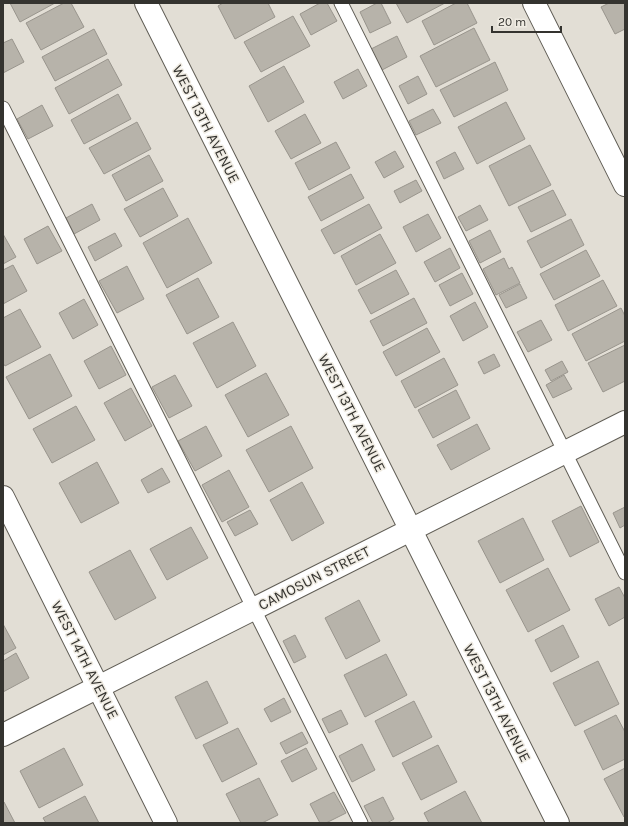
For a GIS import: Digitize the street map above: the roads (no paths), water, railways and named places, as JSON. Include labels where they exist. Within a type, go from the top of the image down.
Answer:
[{"type":"street","name":"WEST 13TH AVENUE","points":[[146,3],[558,823]]},
{"type":"street","points":[[534,3],[625,185]]},
{"type":"street","name":"CAMOSUN STREET","points":[[3,735],[625,422]]},
{"type":"street","name":"WEST 14TH AVENUE","points":[[3,497],[166,823]]},
{"type":"lane","points":[[341,3],[625,573]]},
{"type":"lane","points":[[3,108],[362,823]]}]
